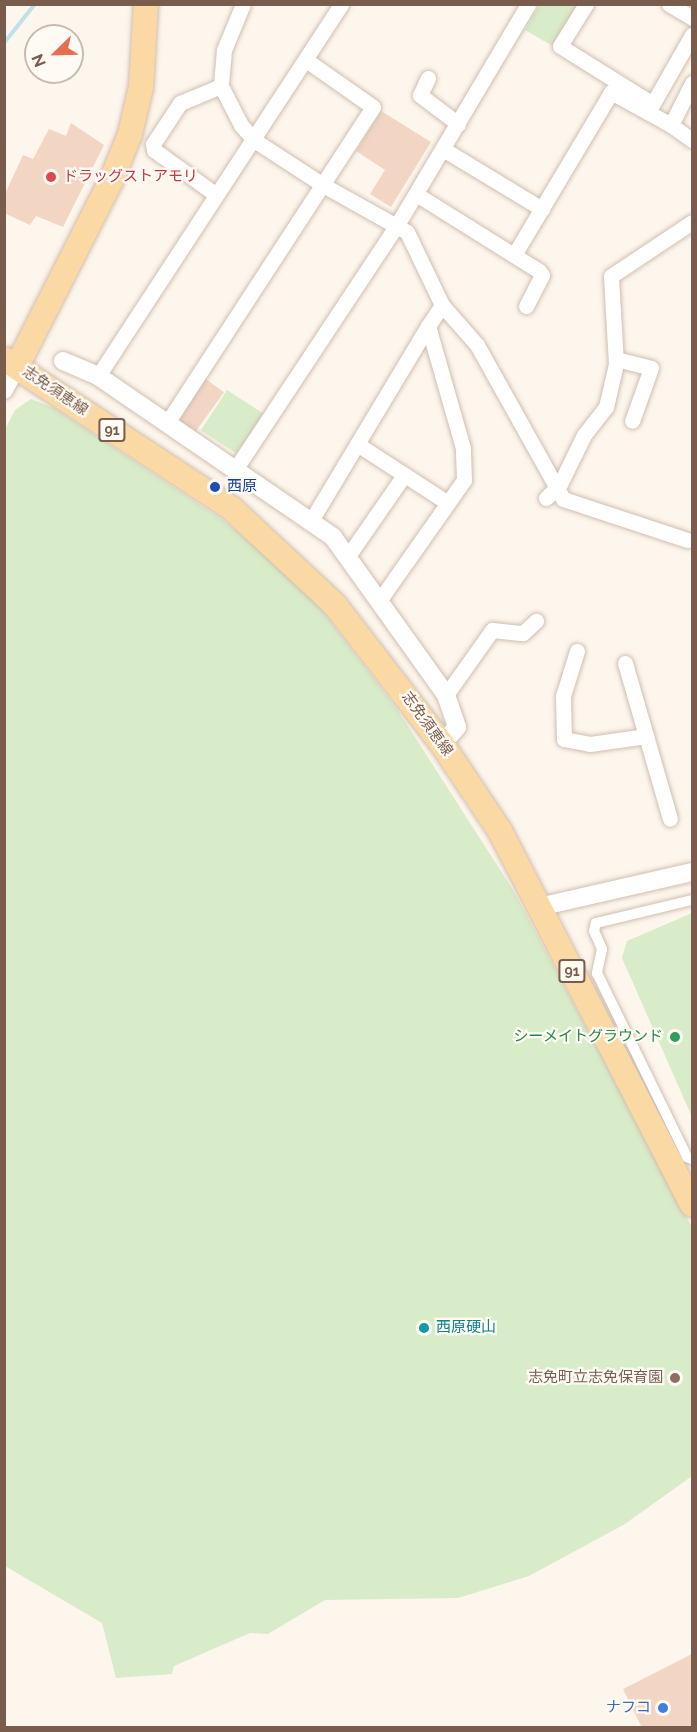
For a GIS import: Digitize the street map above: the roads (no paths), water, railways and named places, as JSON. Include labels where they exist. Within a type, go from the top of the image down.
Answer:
[{"type":"main road","name":"志免須恵線","points":[[146,4],[141,87],[130,134],[111,180],[11,363],[231,508],[304,572],[335,604],[442,744],[500,831],[693,1204]]},
{"type":"street","points":[[243,4],[224,50],[221,86],[240,125],[254,140],[323,185],[397,225],[417,249],[442,305],[477,345],[551,493],[570,505],[687,540]]},
{"type":"street","points":[[98,376],[341,4]]},
{"type":"street","points":[[236,468],[397,225],[528,4]]},
{"type":"street","points":[[586,4],[560,46],[693,140]]},
{"type":"street","points":[[669,4],[693,18]]},
{"type":"street","points":[[650,108],[693,35]]},
{"type":"street","points":[[167,423],[373,107],[306,60]]},
{"type":"street","points":[[428,78],[420,95],[458,124]]},
{"type":"street","points":[[671,125],[693,82]]},
{"type":"street","points":[[215,194],[154,150],[153,144],[180,103],[221,86]]},
{"type":"street","points":[[514,255],[611,92],[650,108]]},
{"type":"street","points":[[443,149],[542,208]]},
{"type":"street","points":[[416,194],[514,255],[542,276],[526,306]]},
{"type":"street","points":[[551,493],[584,435],[606,406],[616,359],[611,276],[693,222]]},
{"type":"street","points":[[312,519],[442,305]]},
{"type":"street","points":[[379,601],[464,480],[463,448],[428,326]]},
{"type":"street","points":[[616,359],[651,368],[632,421]]},
{"type":"street","points":[[63,361],[98,376],[312,519],[348,556],[446,695],[457,726],[442,744]]},
{"type":"street","points":[[4,390],[11,363]]},
{"type":"street","points":[[357,444],[448,503]]},
{"type":"street","points":[[348,556],[404,475]]},
{"type":"street","points":[[446,695],[492,630],[523,633],[536,621]]},
{"type":"street","points":[[577,651],[563,696],[564,739],[590,744],[646,736]]},
{"type":"street","points":[[625,663],[670,819]]},
{"type":"street","points":[[539,907],[693,872]]},
{"type":"street","points":[[693,900],[596,923],[594,931],[602,949],[597,974],[687,1157],[693,1159]]},
{"type":"waterway","points":[[4,43],[35,4]]},
{"type":"place","name":"ドラッグストアモリ","points":[[51,177]]},
{"type":"place","name":"西原","points":[[215,487]]},
{"type":"place","name":"シーメイトグラウンド","points":[[675,1037]]},
{"type":"place","name":"西原硬山","points":[[424,1328]]},
{"type":"place","name":"志免町立志免保育園","points":[[675,1378]]},
{"type":"place","name":"ナフコ","points":[[663,1708]]}]
